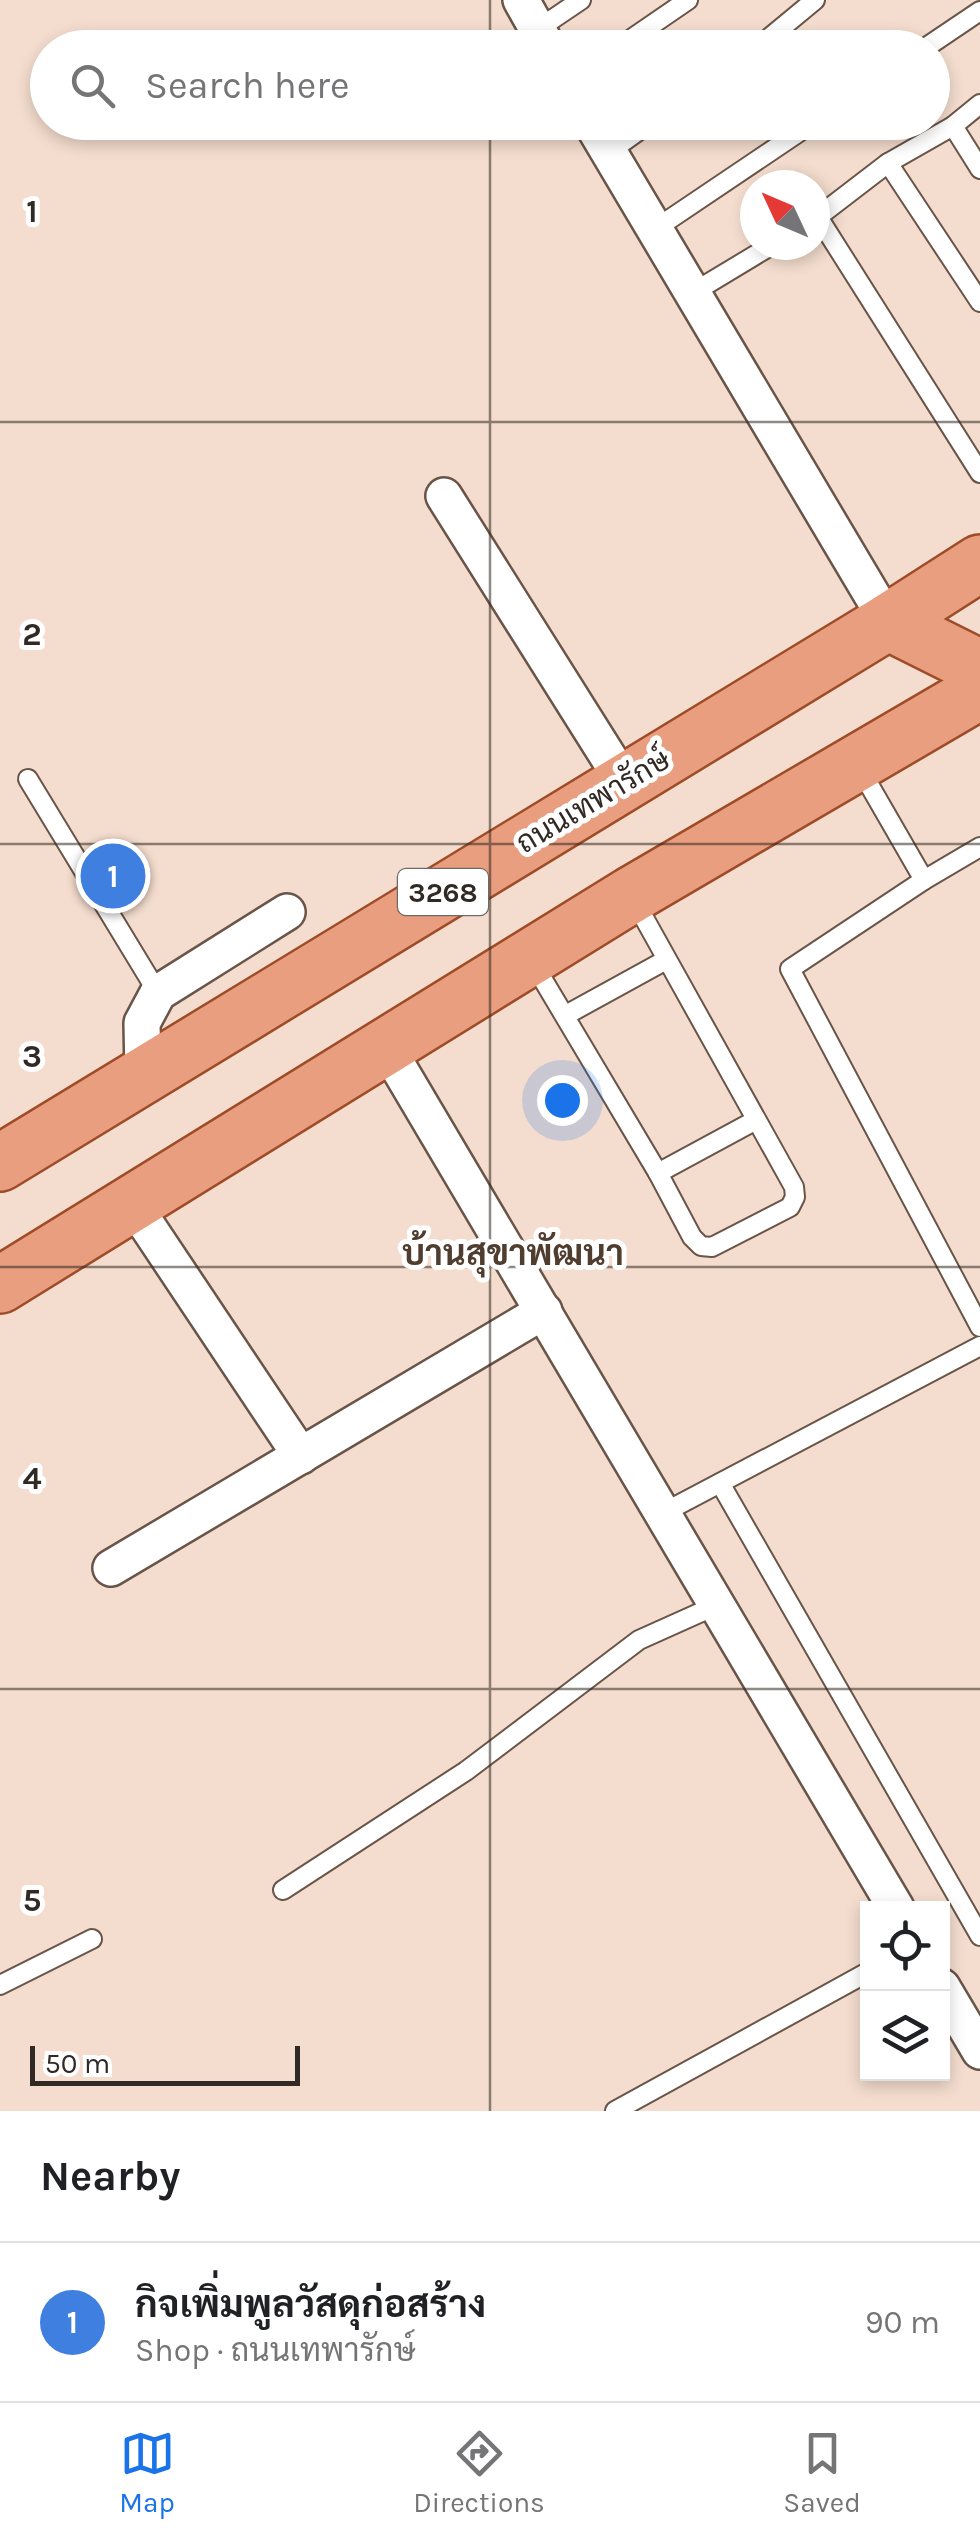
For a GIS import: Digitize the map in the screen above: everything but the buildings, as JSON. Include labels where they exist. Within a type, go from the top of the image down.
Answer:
[{"type":"main road","name":"ถนนเทพารักษ์","points":[[0,1163],[888,622],[980,562]]},
{"type":"main road","points":[[888,622],[980,668]]},
{"type":"main road","points":[[0,1285],[631,895],[980,691]]},
{"type":"street","points":[[602,140],[888,622]]},
{"type":"street","points":[[444,496],[624,782]]},
{"type":"street","points":[[144,1074],[142,1023],[158,993],[287,912]]},
{"type":"street","points":[[387,1048],[892,1901]]},
{"type":"street","points":[[132,1203],[301,1456]]},
{"type":"street","points":[[111,1568],[544,1310]]},
{"type":"street","points":[[944,1991],[980,2051]]},
{"type":"lane","points":[[536,26],[581,0]]},
{"type":"lane","points":[[644,30],[688,0]]},
{"type":"lane","points":[[779,30],[815,0]]},
{"type":"lane","points":[[950,31],[980,11]]},
{"type":"lane","points":[[950,128],[980,104]]},
{"type":"lane","points":[[953,126],[980,169]]},
{"type":"lane","points":[[670,219],[787,140]]},
{"type":"lane","points":[[830,207],[888,163],[928,140]]},
{"type":"lane","points":[[888,163],[980,302]]},
{"type":"lane","points":[[830,240],[980,472]]},
{"type":"lane","points":[[694,292],[747,260]]},
{"type":"lane","points":[[857,764],[924,880]]},
{"type":"lane","points":[[28,779],[158,993]]},
{"type":"lane","points":[[980,847],[790,970],[980,1327]]},
{"type":"lane","points":[[530,957],[692,1237],[701,1246],[712,1247],[790,1207],[794,1187],[631,895]]},
{"type":"lane","points":[[566,1015],[666,960]]},
{"type":"lane","points":[[658,1174],[756,1120]]},
{"type":"lane","points":[[663,1512],[980,1346]]},
{"type":"lane","points":[[720,1484],[980,1936]]},
{"type":"lane","points":[[284,1890],[466,1771],[640,1640],[717,1605]]},
{"type":"lane","points":[[0,1985],[92,1939]]},
{"type":"lane","points":[[616,2111],[860,1976]]},
{"type":"place","name":"กิจเพิ่มพูลวัสดุก่อสร้าง","points":[[113,876]]},
{"type":"district","name":"บ้านสุขาพัฒนา","points":[[513,1253]]}]
